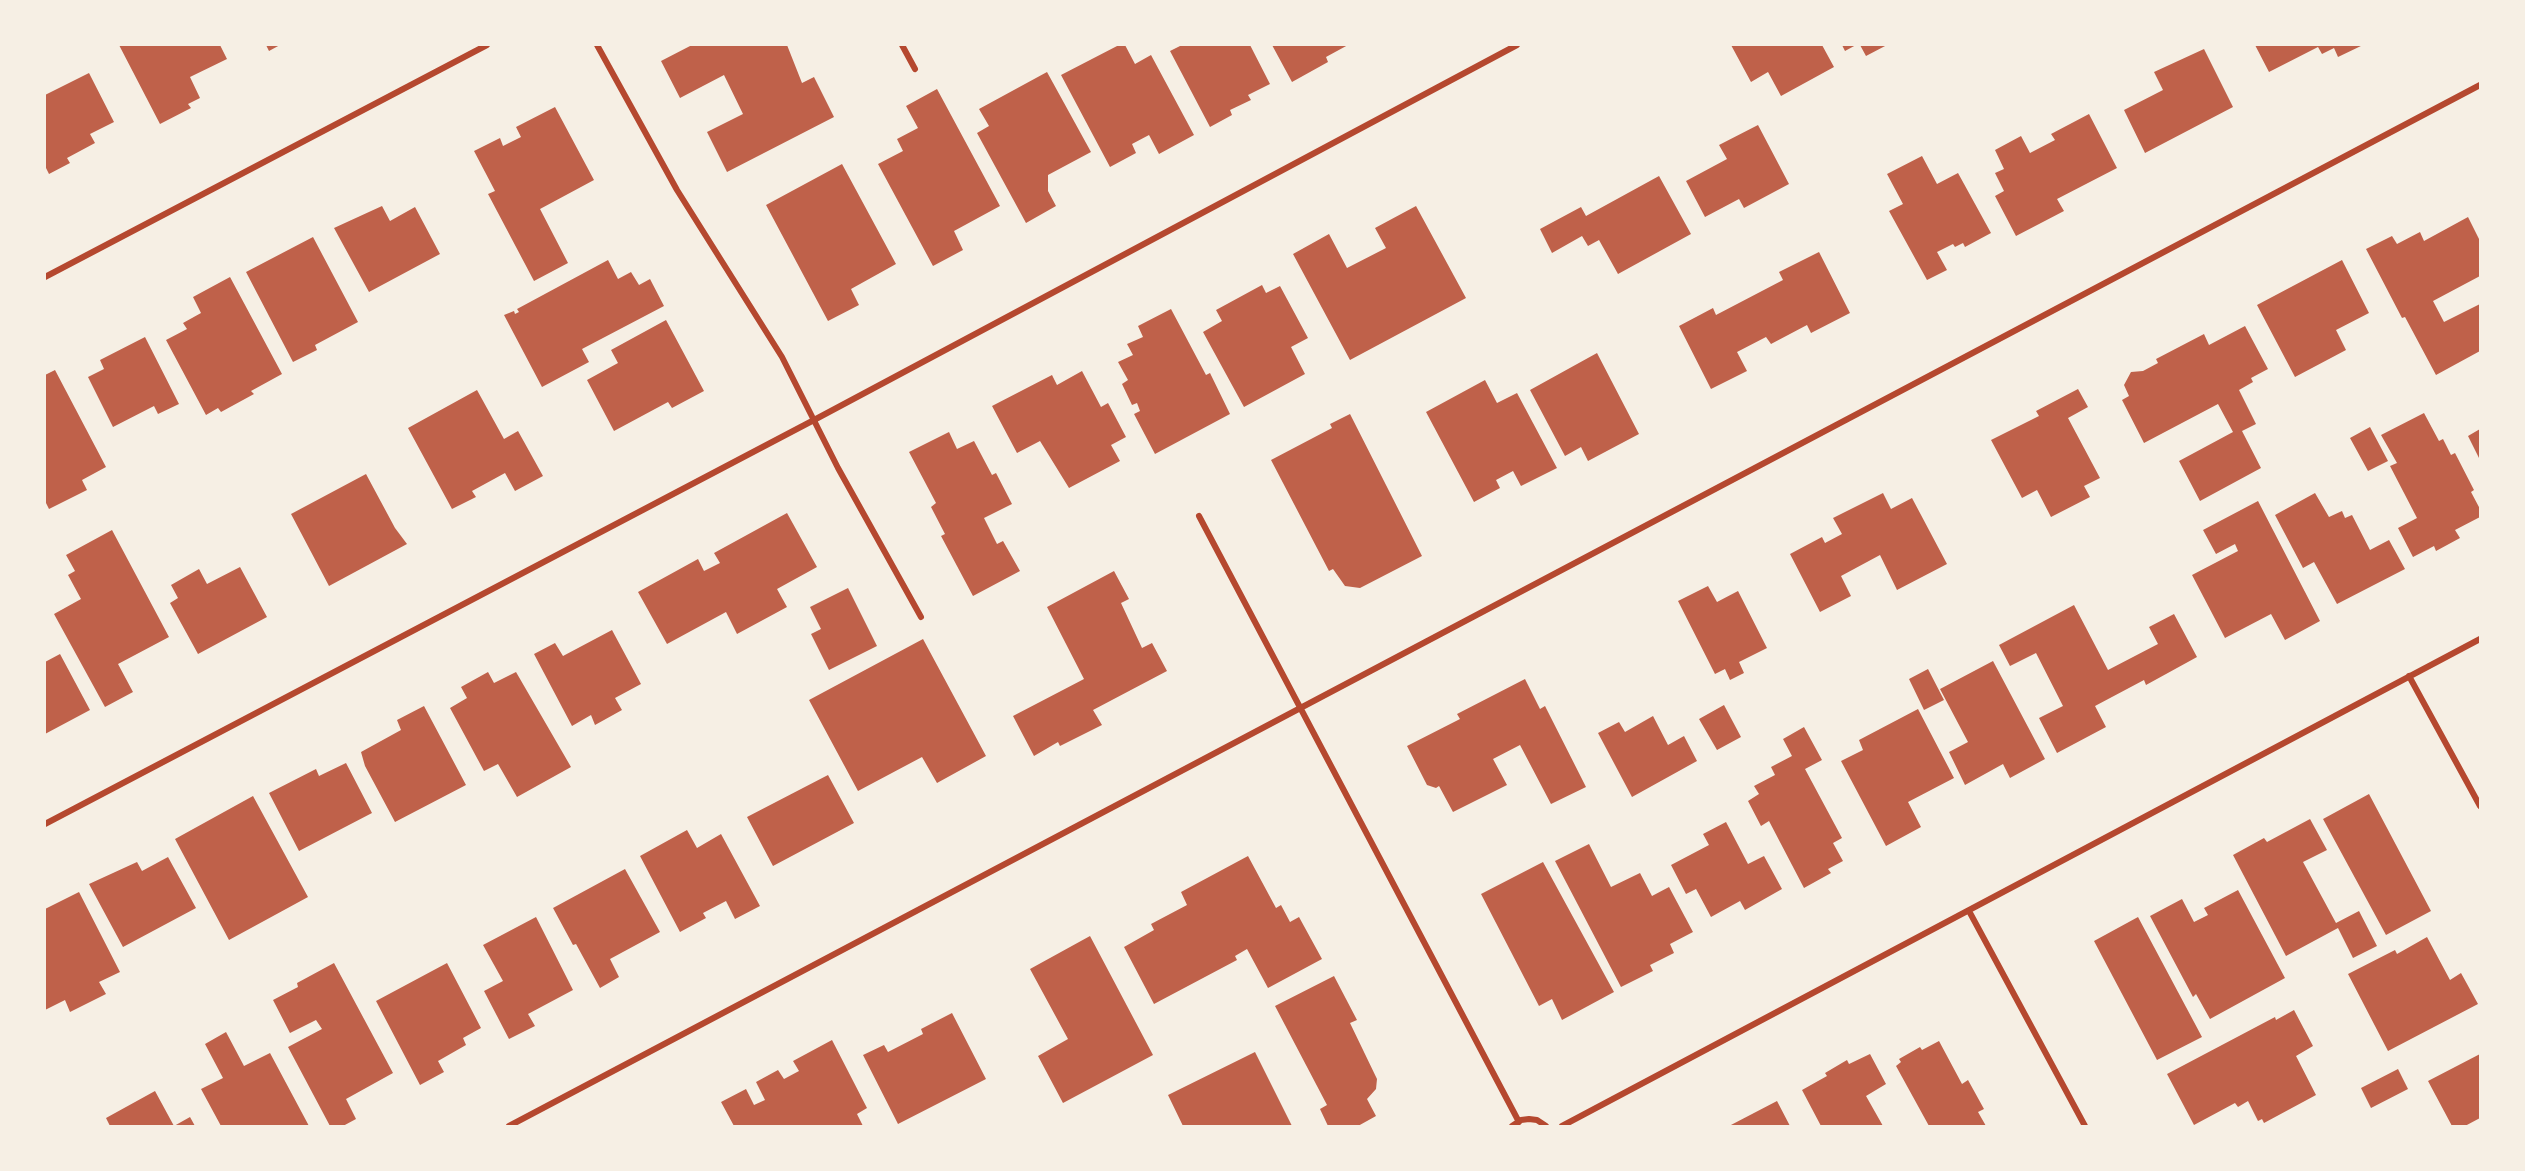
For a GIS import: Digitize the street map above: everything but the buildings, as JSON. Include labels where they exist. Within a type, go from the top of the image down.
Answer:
[{"type":"street","points":[[45,277],[487,45]]},
{"type":"street","points":[[597,45],[677,190],[782,357],[813,420],[921,617]]},
{"type":"street","points":[[902,45],[915,69]]},
{"type":"street","points":[[45,824],[813,420],[1517,45]]},
{"type":"street","points":[[509,1126],[2480,85]]},
{"type":"street","points":[[1199,516],[1516,1124],[1529,1119],[1537,1120],[1546,1126]]},
{"type":"street","points":[[1562,1126],[2480,639]]},
{"type":"street","points":[[2409,676],[2480,806]]},
{"type":"street","points":[[1968,911],[2085,1126]]}]
